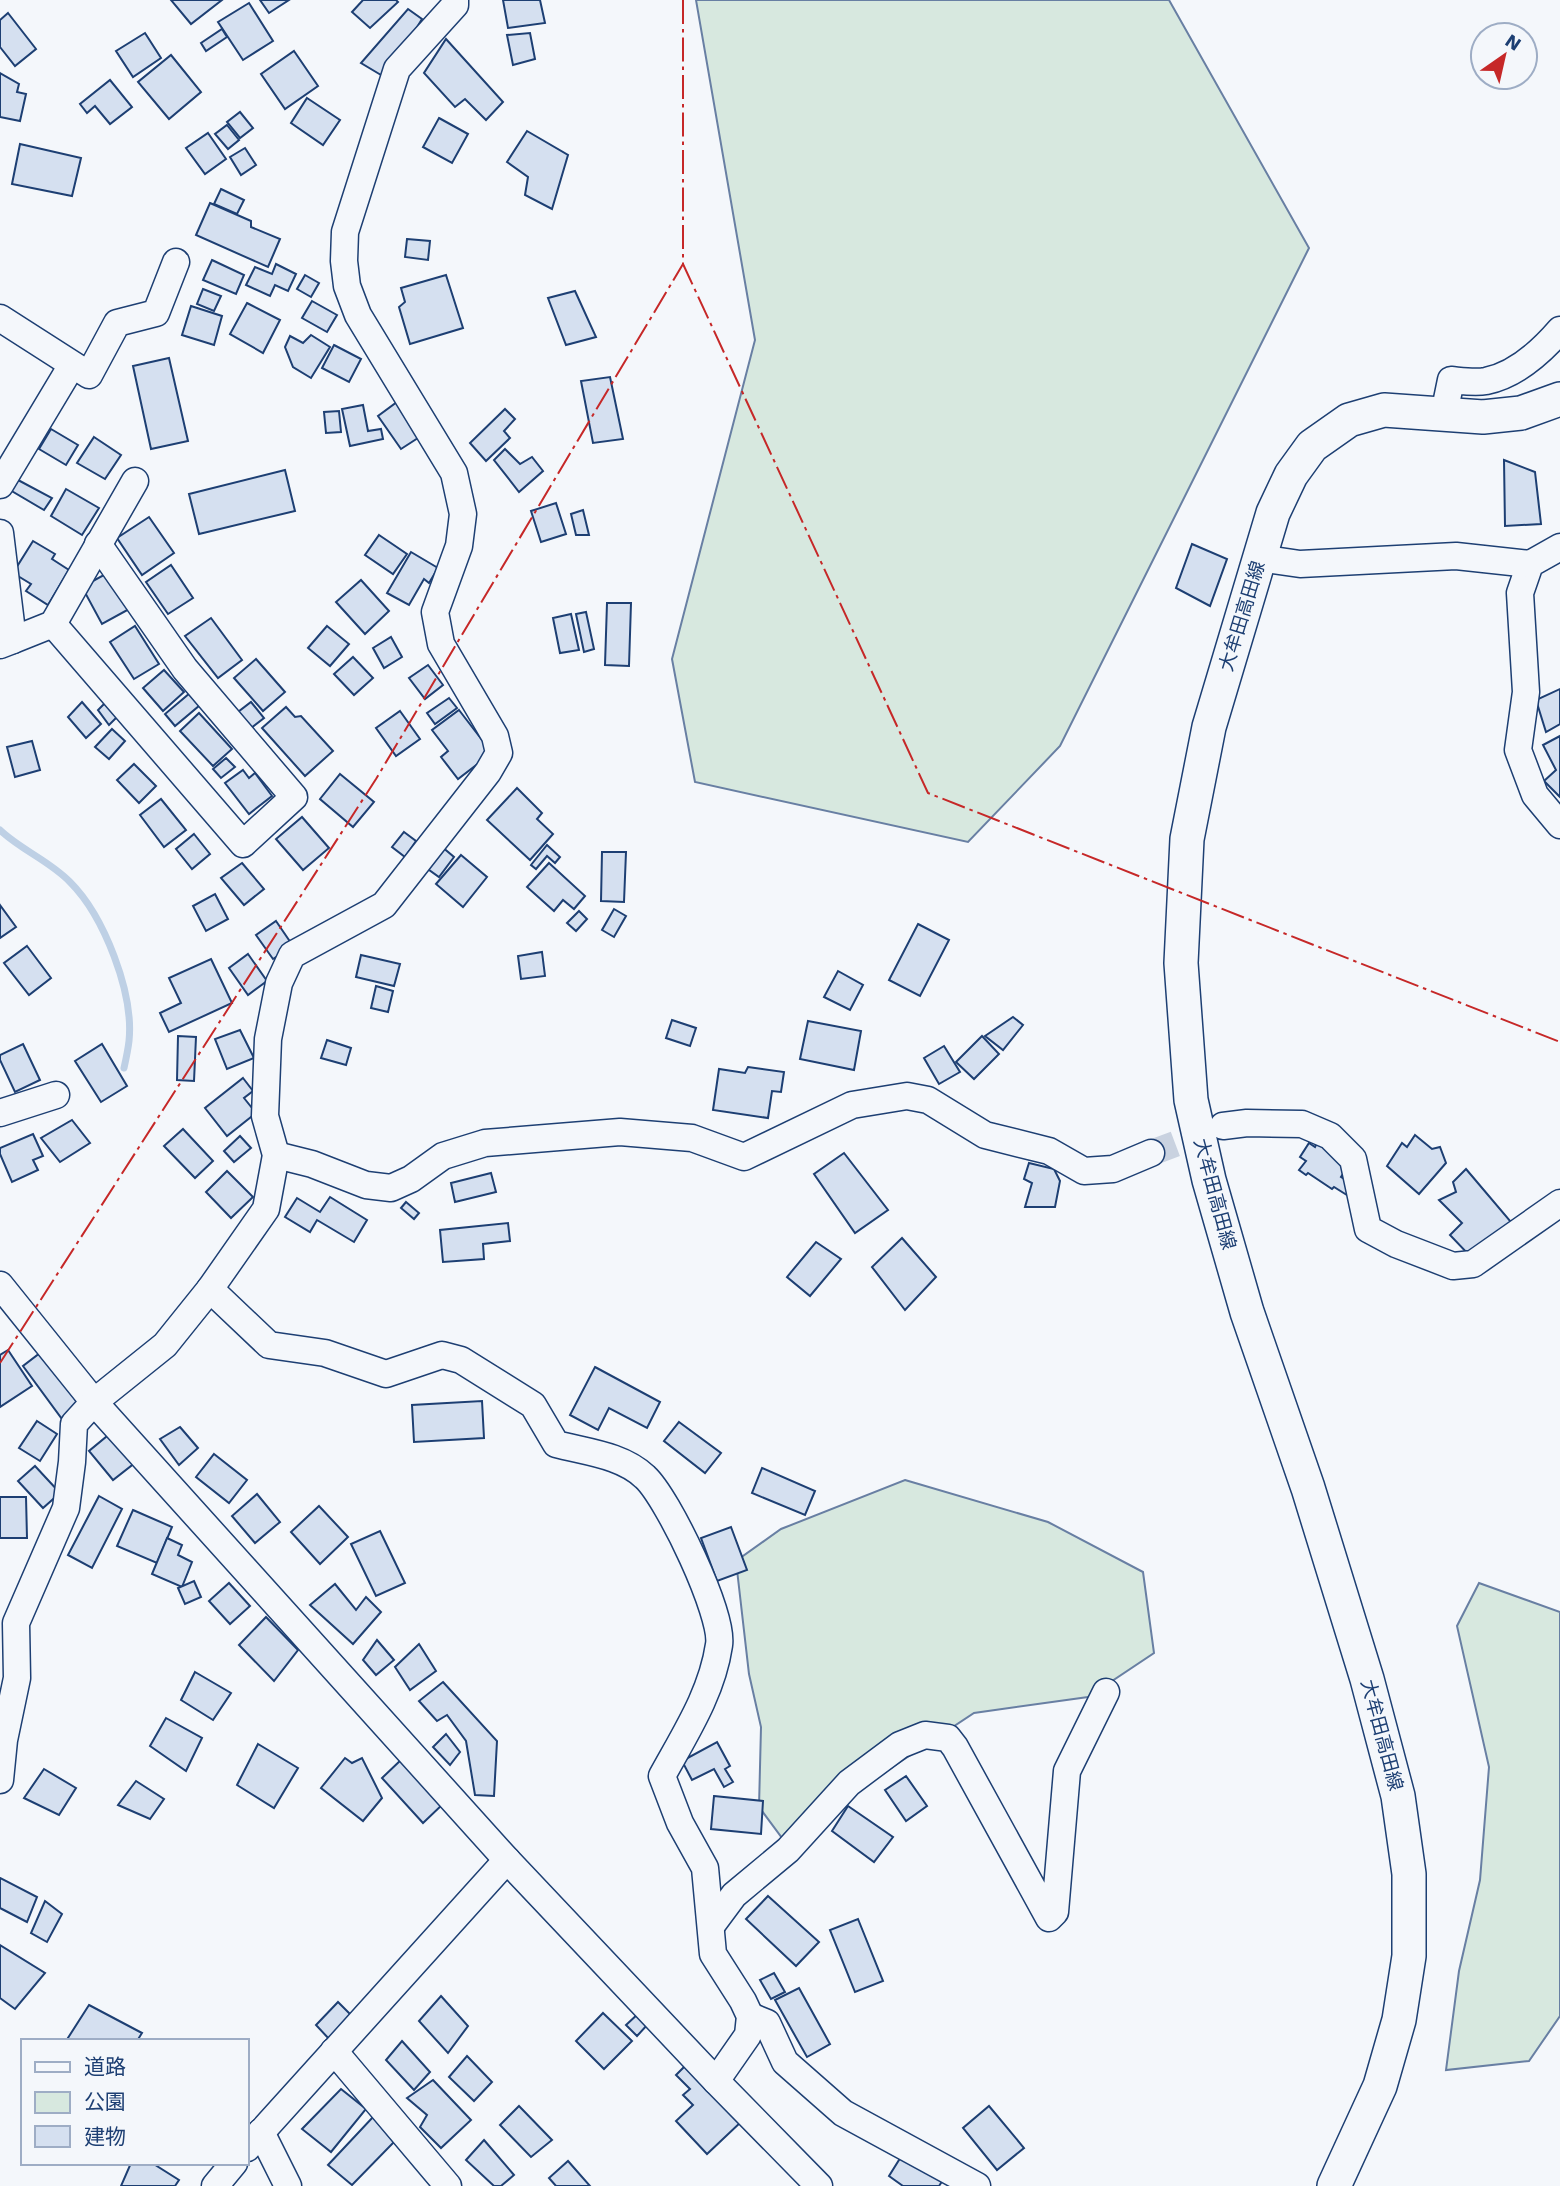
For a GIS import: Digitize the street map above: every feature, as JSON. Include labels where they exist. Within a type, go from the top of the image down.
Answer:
[{"type":"main road","name":"大牟田高田線","points":[[1334,2186],[1380,2086],[1399,2020],[1409,1956],[1409,1874],[1398,1796],[1367,1679],[1308,1488],[1247,1312],[1209,1180],[1191,1100],[1181,963],[1187,839],[1206,739],[1273,513],[1291,475],[1312,446],[1349,420],[1384,410],[1483,417],[1521,413],[1560,399]]},
{"type":"street","points":[[0,1780],[4,1740],[17,1678],[16,1623],[66,1508],[74,1424],[94,1402],[165,1345],[210,1289],[266,1209],[276,1155],[265,1116],[268,1039],[279,982],[292,955],[384,905],[488,772],[499,753],[495,737],[441,644],[435,612],[458,546],[462,525],[463,514],[454,473],[358,315],[346,286],[344,261],[345,232],[397,69],[455,5],[455,0]]},
{"type":"street","points":[[0,318],[89,375],[117,323],[156,313],[176,261]]},
{"type":"street","points":[[1444,414],[1451,380],[1485,381],[1515,370],[1546,346],[1560,330]]},
{"type":"street","points":[[0,485],[72,365]]},
{"type":"street","points":[[0,533],[7,643],[52,624],[135,481]]},
{"type":"street","points":[[52,624],[243,844],[294,797],[185,669],[98,544]]},
{"type":"street","points":[[1259,558],[1300,564],[1456,556],[1530,564],[1560,547]]},
{"type":"street","points":[[1530,564],[1520,593],[1526,692],[1518,750],[1535,794],[1560,825]]},
{"type":"street","points":[[0,1113],[56,1095]]},
{"type":"street","points":[[276,1155],[312,1164],[366,1185],[391,1188],[411,1179],[443,1156],[485,1143],[620,1132],[692,1138],[744,1157],[852,1105],[908,1096],[928,1100],[985,1135],[1049,1151],[1084,1171],[1113,1169],[1151,1153]]},
{"type":"street","points":[[1223,1126],[1247,1123],[1302,1124],[1329,1136],[1353,1159],[1368,1229],[1396,1244],[1453,1266],[1473,1264],[1560,1203]]},
{"type":"street","points":[[0,1285],[94,1402],[507,1860],[716,2081],[820,2186]]},
{"type":"street","points":[[210,1289],[270,1345],[325,1353],[386,1374],[442,1355],[461,1360],[533,1405],[556,1444],[620,1460],[646,1478],[672,1518],[709,1595],[720,1642],[707,1689],[695,1718],[662,1776],[680,1823],[705,1868],[713,1954],[750,2016],[748,2035],[716,2081]]},
{"type":"street","points":[[710,1926],[734,1895],[788,1850],[849,1783],[900,1745],[925,1735],[948,1738],[955,1747],[1049,1918],[1055,1912],[1067,1771],[1106,1692]]},
{"type":"street","points":[[288,2186],[254,2140],[507,1860]]},
{"type":"street","points":[[750,2016],[767,2023],[785,2062],[843,2113],[977,2186]]},
{"type":"street","points":[[334,2051],[448,2186]]},
{"type":"street","points":[[215,2186],[232,2165]]},
{"type":"green space","points":[[696,0],[1169,0],[1309,248],[1060,746],[968,842],[695,782],[672,659],[755,340]]},
{"type":"green space","points":[[905,1480],[1048,1522],[1143,1572],[1154,1653],[1088,1697],[974,1713],[847,1797],[788,1846],[759,1807],[761,1727],[749,1674],[736,1561],[781,1529]]},
{"type":"green space","points":[[1479,1583],[1560,1612],[1560,2016],[1529,2061],[1446,2070],[1459,1971],[1480,1880],[1489,1767],[1457,1626]]},
{"type":"building","points":[[171,0],[222,0],[191,24]]},
{"type":"building","points":[[260,0],[289,0],[269,13]]},
{"type":"building","points":[[363,0],[398,2],[370,28],[352,12]]},
{"type":"building","points":[[503,0],[540,0],[545,23],[508,28]]},
{"type":"building","points":[[249,3],[273,41],[243,60],[218,22]]},
{"type":"building","points":[[408,9],[422,19],[386,78],[361,63]]},
{"type":"building","points":[[8,13],[36,49],[15,66],[0,47],[0,20]]},
{"type":"building","points":[[222,29],[227,37],[206,51],[201,43]]},
{"type":"building","points":[[145,33],[161,58],[133,77],[116,51]]},
{"type":"building","points":[[530,33],[535,59],[513,65],[507,35]]},
{"type":"building","points":[[446,39],[503,102],[486,120],[465,99],[455,107],[424,73]]},
{"type":"building","points":[[294,51],[318,86],[285,109],[261,74]]},
{"type":"building","points":[[171,55],[201,92],[169,119],[138,82]]},
{"type":"building","points":[[0,73],[19,84],[17,92],[26,94],[20,121],[0,117]]},
{"type":"building","points":[[110,80],[132,107],[110,124],[95,106],[87,113],[80,104]]},
{"type":"building","points":[[307,98],[340,120],[323,145],[291,123]]},
{"type":"building","points":[[240,112],[253,128],[240,138],[227,122]]},
{"type":"building","points":[[439,118],[468,134],[452,163],[423,147]]},
{"type":"building","points":[[227,125],[239,140],[228,149],[215,134]]},
{"type":"building","points":[[527,131],[568,155],[552,209],[525,195],[528,177],[507,162]]},
{"type":"building","points":[[208,133],[226,159],[205,174],[186,148]]},
{"type":"building","points":[[20,144],[81,158],[72,196],[12,184]]},
{"type":"building","points":[[245,148],[256,165],[241,175],[230,157]]},
{"type":"building","points":[[221,189],[244,200],[237,214],[214,204]]},
{"type":"building","points":[[210,203],[251,221],[251,227],[280,239],[268,267],[196,235]]},
{"type":"building","points":[[407,239],[430,241],[428,260],[405,257]]},
{"type":"building","points":[[212,260],[244,275],[236,294],[203,280]]},
{"type":"building","points":[[276,264],[296,274],[288,291],[275,285],[270,296],[246,285],[255,267],[272,274]]},
{"type":"building","points":[[305,275],[319,283],[311,297],[297,289]]},
{"type":"building","points":[[446,275],[463,328],[410,344],[399,307],[405,302],[401,288]]},
{"type":"building","points":[[203,289],[221,296],[214,311],[197,304]]},
{"type":"building","points":[[575,291],[596,337],[566,345],[548,298]]},
{"type":"building","points":[[312,301],[337,315],[327,332],[302,318]]},
{"type":"building","points":[[247,303],[280,320],[263,353],[230,334]]},
{"type":"building","points":[[191,306],[222,316],[214,345],[182,335]]},
{"type":"building","points":[[311,335],[330,347],[311,378],[293,367],[285,347],[290,336],[303,343]]},
{"type":"building","points":[[334,345],[361,359],[349,382],[322,368]]},
{"type":"building","points":[[169,358],[188,441],[151,449],[133,366]]},
{"type":"building","points":[[610,377],[623,439],[593,443],[581,381]]},
{"type":"building","points":[[397,402],[421,436],[401,449],[378,416]]},
{"type":"building","points":[[363,405],[368,431],[381,429],[383,439],[350,446],[342,409]]},
{"type":"building","points":[[505,409],[515,419],[504,431],[510,438],[486,461],[470,443]]},
{"type":"building","points":[[339,411],[341,432],[326,433],[324,412]]},
{"type":"building","points":[[51,429],[78,445],[66,465],[39,449]]},
{"type":"building","points":[[94,437],[121,455],[105,479],[77,463]]},
{"type":"building","points":[[505,449],[520,464],[532,457],[543,471],[519,492],[494,460]]},
{"type":"building","points":[[1504,460],[1535,472],[1541,524],[1505,526]]},
{"type":"building","points":[[285,470],[295,511],[199,534],[189,494]]},
{"type":"building","points":[[18,480],[52,498],[44,510],[10,490]]},
{"type":"building","points":[[66,489],[99,508],[82,535],[51,516]]},
{"type":"building","points":[[556,503],[566,534],[541,542],[531,511]]},
{"type":"building","points":[[583,510],[589,535],[576,535],[571,514]]},
{"type":"building","points":[[149,517],[174,553],[142,575],[117,538]]},
{"type":"building","points":[[379,535],[407,554],[393,574],[365,555]]},
{"type":"building","points":[[33,541],[55,554],[52,559],[69,570],[48,605],[26,591],[31,584],[13,573]]},
{"type":"building","points":[[1192,544],[1227,559],[1210,606],[1176,588]]},
{"type":"building","points":[[411,552],[438,568],[429,583],[424,579],[409,605],[387,593]]},
{"type":"building","points":[[171,565],[193,598],[168,614],[146,582]]},
{"type":"building","points":[[111,571],[131,608],[102,624],[82,587]]},
{"type":"building","points":[[361,580],[389,611],[365,634],[336,602]]},
{"type":"building","points":[[607,603],[631,603],[629,666],[605,665]]},
{"type":"building","points":[[586,612],[594,649],[584,652],[576,614]]},
{"type":"building","points":[[571,614],[579,650],[560,653],[553,618]]},
{"type":"building","points":[[211,618],[242,660],[218,678],[185,636]]},
{"type":"building","points":[[135,626],[159,664],[134,679],[110,642]]},
{"type":"building","points":[[327,626],[349,644],[330,666],[308,648]]},
{"type":"building","points":[[391,637],[402,657],[384,668],[373,648]]},
{"type":"building","points":[[353,657],[373,678],[354,695],[334,674]]},
{"type":"building","points":[[256,659],[285,692],[263,711],[234,678]]},
{"type":"building","points":[[428,665],[443,685],[425,699],[409,678]]},
{"type":"building","points":[[164,670],[184,692],[163,711],[143,688]]},
{"type":"building","points":[[1560,689],[1560,724],[1546,732],[1536,700]]},
{"type":"building","points":[[190,693],[200,705],[175,726],[165,714]]},
{"type":"building","points":[[449,698],[457,708],[435,724],[427,713]]},
{"type":"building","points":[[107,701],[120,714],[109,725],[98,710]]},
{"type":"building","points":[[82,702],[101,724],[86,738],[68,717]]},
{"type":"building","points":[[251,702],[264,718],[251,728],[238,712]]},
{"type":"building","points":[[286,707],[295,717],[301,716],[333,751],[305,776],[262,728]]},
{"type":"building","points":[[459,710],[492,753],[458,779],[441,757],[448,751],[432,730]]},
{"type":"building","points":[[400,711],[420,739],[396,756],[376,728]]},
{"type":"building","points":[[199,713],[232,749],[213,766],[180,731]]},
{"type":"building","points":[[112,729],[125,741],[109,759],[95,747]]},
{"type":"building","points":[[1560,736],[1560,797],[1544,781],[1556,770],[1543,745]]},
{"type":"building","points":[[32,741],[40,770],[15,777],[7,747]]},
{"type":"building","points":[[226,758],[235,767],[221,778],[213,769]]},
{"type":"building","points":[[134,764],[156,786],[139,803],[117,780]]},
{"type":"building","points":[[243,770],[249,778],[255,773],[272,796],[249,814],[225,783]]},
{"type":"building","points":[[340,774],[374,802],[353,827],[320,799]]},
{"type":"building","points":[[517,788],[542,813],[537,819],[553,834],[530,860],[487,820]]},
{"type":"building","points":[[161,799],[186,830],[164,847],[140,815]]},
{"type":"building","points":[[302,817],[329,848],[303,870],[276,839]]},
{"type":"building","points":[[404,832],[416,841],[405,857],[392,847]]},
{"type":"building","points":[[194,834],[210,854],[192,869],[176,849]]},
{"type":"building","points":[[547,845],[560,857],[555,863],[547,856],[536,869],[531,865]]},
{"type":"building","points":[[441,846],[454,857],[439,877],[425,867]]},
{"type":"building","points":[[602,852],[626,852],[624,902],[601,901]]},
{"type":"building","points":[[461,855],[487,877],[463,907],[436,884]]},
{"type":"building","points":[[242,863],[264,889],[244,905],[221,878]]},
{"type":"building","points":[[549,863],[585,896],[574,909],[563,900],[554,911],[527,887]]},
{"type":"building","points":[[215,894],[228,919],[206,931],[193,906]]},
{"type":"building","points":[[0,905],[16,927],[0,938]]},
{"type":"building","points":[[614,909],[626,916],[614,937],[602,930]]},
{"type":"building","points":[[579,911],[587,919],[576,931],[567,923]]},
{"type":"building","points":[[276,921],[293,946],[273,959],[256,935]]},
{"type":"building","points":[[918,924],[949,940],[920,996],[889,980]]},
{"type":"building","points":[[27,946],[51,978],[29,995],[4,963]]},
{"type":"building","points":[[542,952],[545,976],[521,979],[518,956]]},
{"type":"building","points":[[248,954],[267,981],[248,995],[229,968]]},
{"type":"building","points":[[361,955],[400,964],[394,986],[356,977]]},
{"type":"building","points":[[211,959],[232,1003],[169,1032],[160,1013],[181,1003],[169,978]]},
{"type":"building","points":[[838,971],[863,985],[850,1010],[824,997]]},
{"type":"building","points":[[376,986],[393,991],[388,1012],[371,1008]]},
{"type":"building","points":[[1013,1017],[1023,1025],[1003,1050],[985,1036]]},
{"type":"building","points":[[672,1020],[696,1028],[690,1046],[666,1038]]},
{"type":"building","points":[[808,1021],[861,1031],[854,1070],[800,1059]]},
{"type":"building","points":[[240,1030],[254,1058],[227,1069],[215,1039]]},
{"type":"building","points":[[178,1036],[196,1037],[194,1081],[177,1080]]},
{"type":"building","points":[[982,1036],[999,1054],[974,1079],[956,1062]]},
{"type":"building","points":[[327,1040],[351,1048],[346,1065],[321,1058]]},
{"type":"building","points":[[23,1044],[40,1080],[15,1092],[0,1055]]},
{"type":"building","points":[[102,1044],[127,1086],[101,1102],[75,1061]]},
{"type":"building","points":[[944,1046],[960,1072],[939,1084],[924,1058]]},
{"type":"building","points":[[748,1067],[784,1072],[781,1092],[772,1091],[768,1118],[713,1110],[719,1069],[745,1073]]},
{"type":"building","points":[[243,1078],[253,1091],[244,1098],[256,1113],[227,1136],[205,1108]]},
{"type":"building","points":[[72,1120],[90,1143],[60,1162],[41,1138]]},
{"type":"building","points":[[183,1129],[213,1161],[195,1178],[164,1146]]},
{"type":"building","points":[[33,1134],[43,1156],[33,1160],[38,1170],[12,1182],[0,1148]]},
{"type":"building","points":[[1415,1135],[1432,1149],[1440,1147],[1446,1163],[1419,1194],[1387,1166],[1402,1143],[1407,1147]]},
{"type":"building","points":[[240,1136],[251,1148],[234,1162],[224,1151]]},
{"type":"building","points":[[1309,1143],[1315,1147],[1317,1143],[1341,1154],[1348,1166],[1341,1177],[1357,1187],[1350,1197],[1299,1170],[1306,1161],[1300,1157]]},
{"type":"building","points":[[844,1153],[888,1210],[855,1233],[814,1174]]},
{"type":"building","points":[[1029,1163],[1054,1169],[1060,1181],[1055,1207],[1025,1207],[1032,1183],[1024,1179]]},
{"type":"building","points":[[1466,1169],[1511,1222],[1469,1255],[1450,1235],[1462,1223],[1439,1200],[1456,1192],[1453,1182]]},
{"type":"building","points":[[227,1171],[253,1197],[231,1218],[206,1192]]},
{"type":"building","points":[[491,1173],[496,1192],[455,1202],[451,1183]]},
{"type":"building","points":[[330,1197],[367,1220],[354,1242],[317,1220],[310,1232],[285,1217],[297,1198],[320,1212]]},
{"type":"building","points":[[406,1202],[419,1213],[414,1219],[401,1208]]},
{"type":"building","points":[[508,1223],[510,1241],[483,1244],[484,1259],[443,1262],[440,1230]]},
{"type":"building","points":[[902,1238],[936,1277],[905,1310],[872,1267]]},
{"type":"building","points":[[816,1242],[841,1259],[810,1296],[787,1277]]},
{"type":"building","points":[[8,1350],[32,1386],[0,1407],[0,1355]]},
{"type":"building","points":[[40,1353],[80,1406],[62,1419],[23,1366]]},
{"type":"building","points":[[595,1367],[660,1402],[647,1428],[609,1408],[598,1430],[570,1415]]},
{"type":"building","points":[[482,1401],[484,1438],[414,1442],[412,1405]]},
{"type":"building","points":[[37,1421],[57,1434],[40,1461],[19,1448]]},
{"type":"building","points":[[679,1422],[721,1453],[705,1473],[664,1441]]},
{"type":"building","points":[[180,1427],[198,1448],[179,1465],[160,1439]]},
{"type":"building","points":[[112,1432],[136,1462],[113,1480],[89,1451]]},
{"type":"building","points":[[214,1454],[247,1480],[229,1503],[196,1477]]},
{"type":"building","points":[[35,1466],[60,1493],[43,1508],[18,1481]]},
{"type":"building","points":[[762,1468],[815,1491],[805,1515],[752,1493]]},
{"type":"building","points":[[257,1494],[280,1522],[255,1543],[232,1516]]},
{"type":"building","points":[[99,1496],[122,1509],[92,1568],[68,1555]]},
{"type":"building","points":[[0,1497],[26,1497],[27,1538],[0,1538]]},
{"type":"building","points":[[319,1506],[348,1537],[320,1564],[291,1532]]},
{"type":"building","points":[[133,1510],[172,1527],[157,1563],[117,1546]]},
{"type":"building","points":[[731,1527],[747,1570],[717,1581],[701,1538]]},
{"type":"building","points":[[380,1531],[405,1583],[376,1596],[351,1544]]},
{"type":"building","points":[[167,1538],[182,1545],[178,1555],[192,1562],[182,1587],[152,1574]]},
{"type":"building","points":[[194,1581],[201,1597],[185,1604],[178,1588]]},
{"type":"building","points":[[229,1583],[250,1606],[230,1624],[209,1601]]},
{"type":"building","points":[[335,1584],[356,1610],[366,1597],[381,1612],[353,1644],[310,1605]]},
{"type":"building","points":[[266,1617],[298,1650],[274,1681],[239,1645]]},
{"type":"building","points":[[377,1640],[394,1660],[376,1675],[363,1660]]},
{"type":"building","points":[[419,1644],[436,1671],[410,1690],[395,1667]]},
{"type":"building","points":[[195,1672],[231,1693],[213,1720],[181,1700]]},
{"type":"building","points":[[443,1682],[497,1741],[494,1796],[475,1795],[466,1741],[447,1715],[437,1721],[419,1701]]},
{"type":"building","points":[[166,1718],[202,1738],[186,1771],[150,1746]]},
{"type":"building","points":[[446,1734],[460,1752],[450,1765],[433,1747]]},
{"type":"building","points":[[717,1742],[730,1766],[725,1769],[733,1782],[724,1787],[714,1769],[692,1780],[682,1761]]},
{"type":"building","points":[[258,1744],[298,1768],[274,1808],[237,1785]]},
{"type":"building","points":[[345,1758],[352,1763],[362,1758],[382,1798],[363,1821],[321,1788]]},
{"type":"building","points":[[403,1758],[444,1803],[423,1823],[382,1778]]},
{"type":"building","points":[[44,1769],[76,1788],[59,1815],[24,1798]]},
{"type":"building","points":[[906,1776],[927,1806],[906,1821],[885,1790]]},
{"type":"building","points":[[136,1781],[164,1799],[150,1819],[118,1805]]},
{"type":"building","points":[[714,1796],[763,1801],[761,1834],[711,1829]]},
{"type":"building","points":[[848,1806],[893,1837],[874,1862],[832,1831]]},
{"type":"building","points":[[0,1878],[37,1897],[27,1922],[0,1908]]},
{"type":"building","points":[[768,1896],[819,1942],[796,1966],[746,1919]]},
{"type":"building","points":[[45,1901],[62,1914],[47,1942],[31,1933]]},
{"type":"building","points":[[858,1919],[883,1981],[855,1992],[830,1930]]},
{"type":"building","points":[[0,1945],[45,1973],[15,2009],[0,1998]]},
{"type":"building","points":[[774,1973],[785,1992],[771,1999],[760,1980]]},
{"type":"building","points":[[799,1988],[830,2044],[807,2057],[775,2000]]},
{"type":"building","points":[[441,1996],[468,2026],[448,2053],[419,2021]]},
{"type":"building","points":[[338,2002],[353,2017],[330,2040],[316,2025]]},
{"type":"building","points":[[89,2005],[142,2033],[138,2039],[67,2039]]},
{"type":"building","points":[[603,2013],[632,2041],[604,2069],[576,2041]]},
{"type":"building","points":[[639,2013],[649,2023],[637,2036],[626,2025]]},
{"type":"building","points":[[402,2041],[430,2072],[414,2090],[386,2060]]},
{"type":"building","points":[[467,2056],[492,2082],[474,2101],[449,2077]]},
{"type":"building","points":[[687,2064],[742,2121],[707,2154],[676,2121],[693,2105],[683,2095],[690,2089],[676,2075]]},
{"type":"building","points":[[433,2080],[471,2120],[441,2148],[420,2127],[427,2115],[407,2098]]},
{"type":"building","points":[[341,2089],[366,2109],[331,2152],[302,2129]]},
{"type":"building","points":[[519,2106],[552,2140],[531,2157],[500,2125]]},
{"type":"building","points":[[989,2106],[1024,2148],[997,2170],[963,2128]]},
{"type":"building","points":[[373,2117],[394,2142],[352,2185],[328,2165]]},
{"type":"building","points":[[484,2140],[514,2175],[501,2186],[494,2186],[466,2160]]},
{"type":"building","points":[[904,2152],[943,2180],[939,2186],[903,2186],[889,2176]]},
{"type":"building","points":[[568,2161],[590,2186],[556,2186],[549,2178]]},
{"type":"building","points":[[130,2165],[155,2165],[179,2180],[175,2186],[121,2186]]},
{"type":"waterway","points":[[0,830],[70,882],[83,897],[105,935],[127,1001],[129,1041],[124,1068]]},
{"type":"tunnel","points":[[1151,1153],[1215,1129]]},
{"type":"power","points":[[683,0],[683,264],[928,793],[1560,1042]]},
{"type":"power","points":[[0,1363],[376,779],[683,264]]}]
